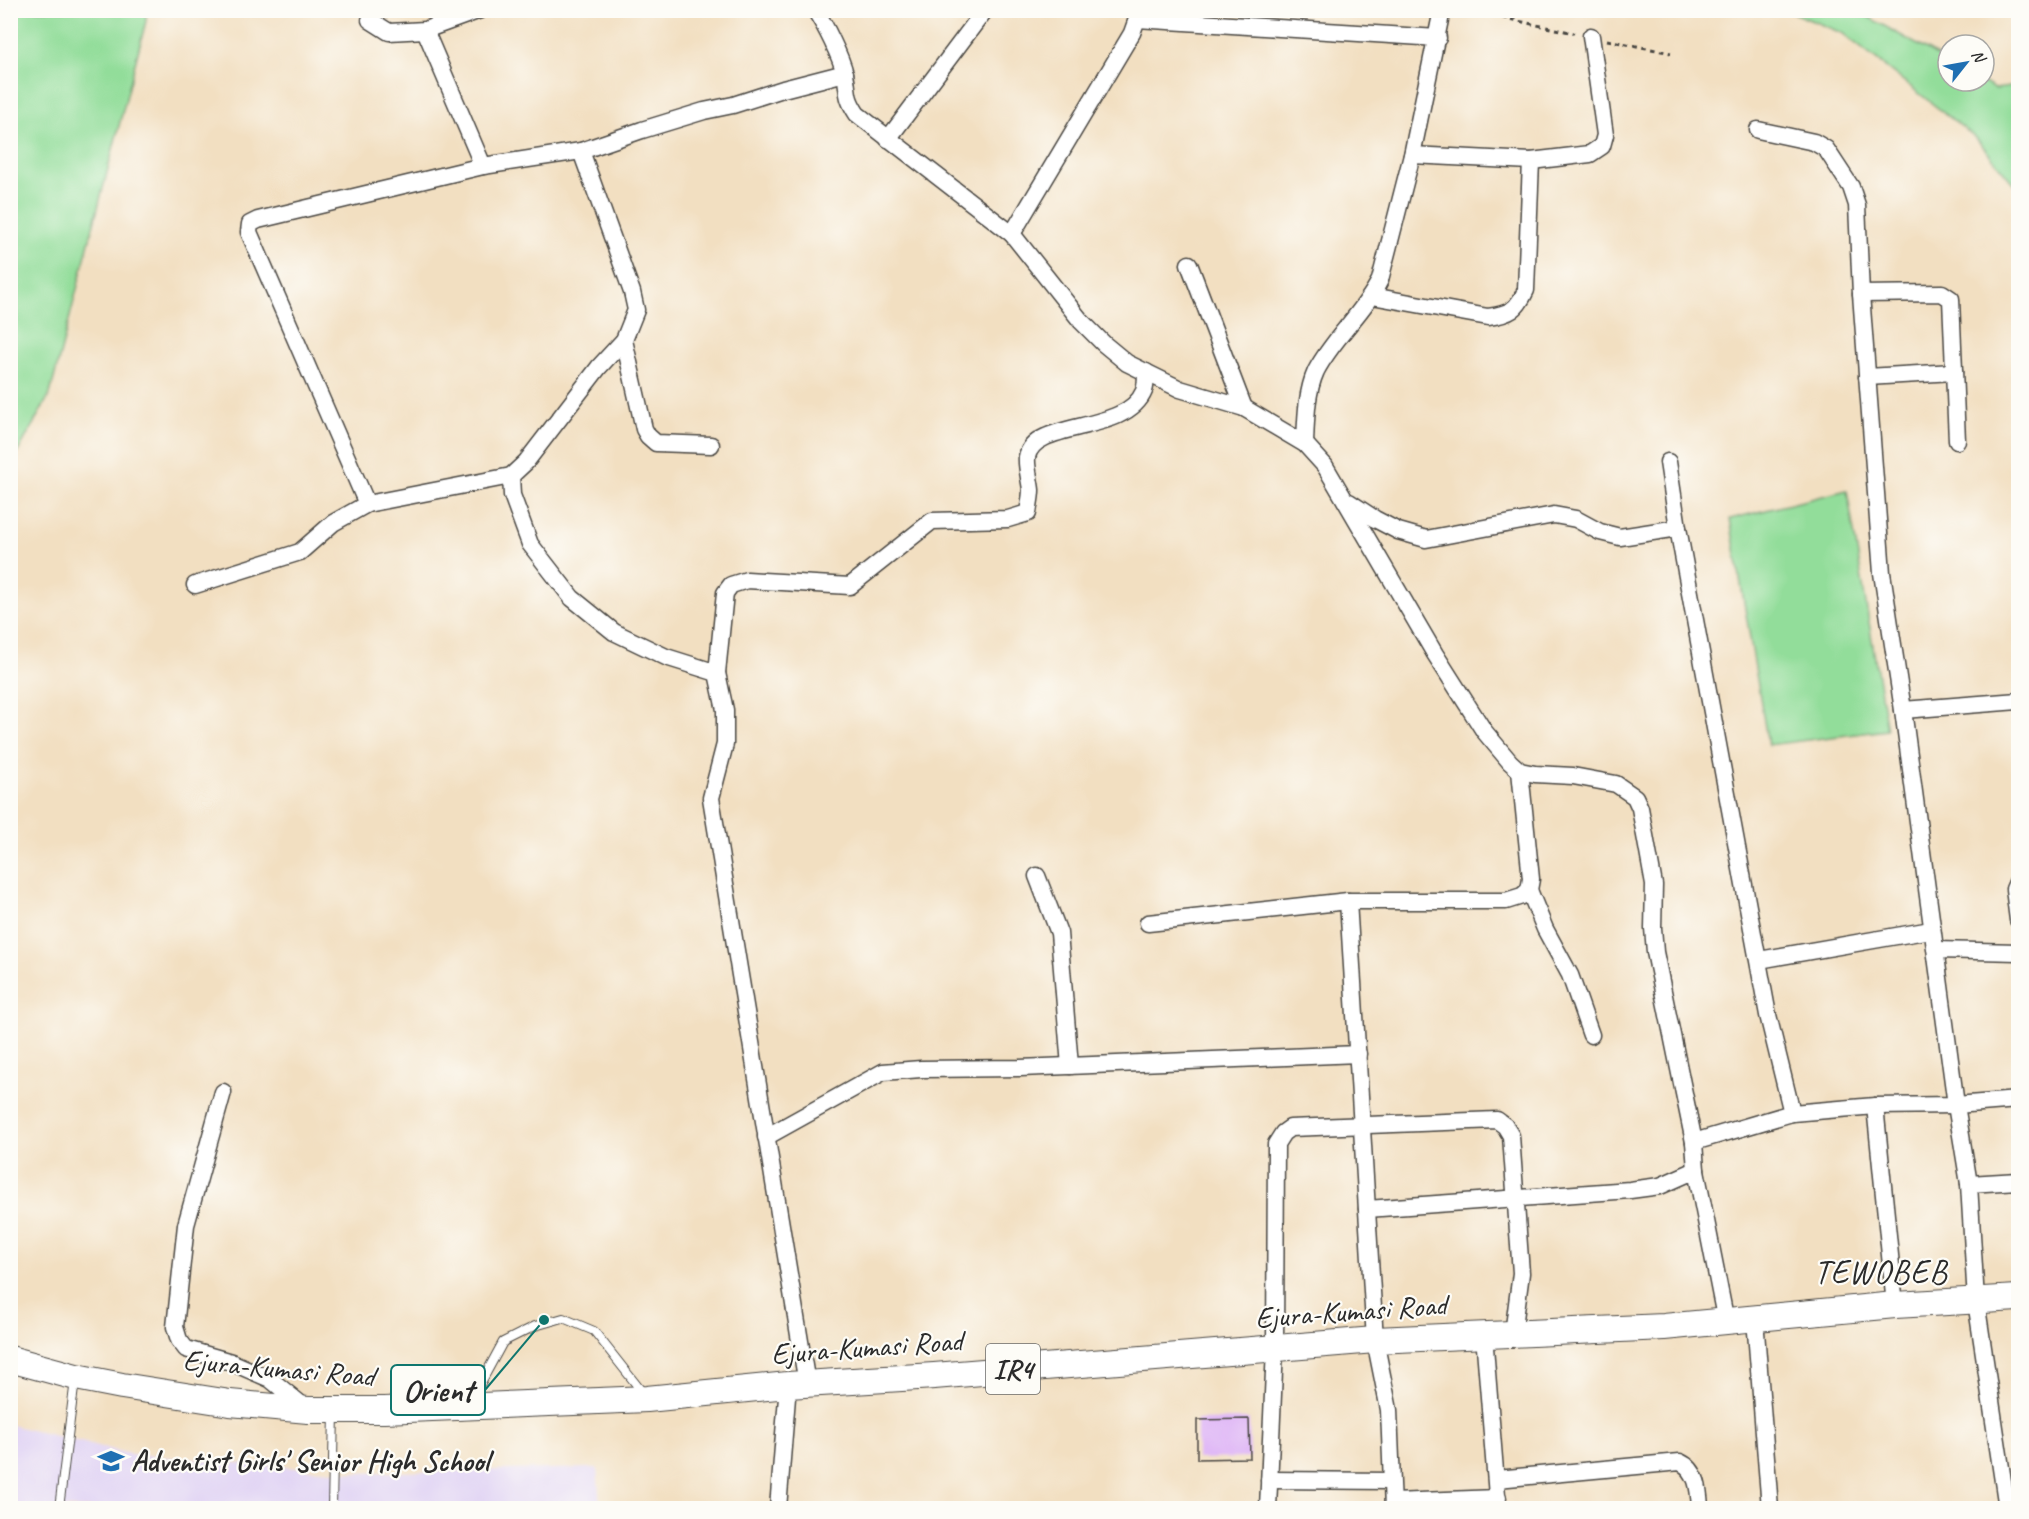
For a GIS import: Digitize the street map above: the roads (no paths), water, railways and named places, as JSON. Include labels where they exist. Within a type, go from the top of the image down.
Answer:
[{"type":"main road","name":"Ejura-Kumasi Road","points":[[10,1359],[76,1377],[230,1403],[308,1410],[384,1410],[646,1399],[1376,1340],[1664,1327],[1895,1305],[2019,1298]]},
{"type":"street","points":[[370,20],[389,32],[425,30],[480,10]]},
{"type":"street","points":[[815,10],[823,22],[845,73],[848,101],[857,114],[1012,234],[1081,321],[1104,344],[1127,363],[1180,389],[1244,408],[1305,444],[1325,466],[1447,673],[1484,730],[1509,762],[1520,771],[1616,784],[1635,797],[1640,808],[1654,885],[1655,952],[1694,1142],[1696,1170],[1726,1322]]},
{"type":"street","points":[[888,139],[986,10]]},
{"type":"street","points":[[1305,444],[1307,407],[1316,373],[1329,351],[1372,297],[1380,280],[1412,155],[1442,10]]},
{"type":"street","points":[[1012,234],[1132,33],[1137,15],[1438,38]]},
{"type":"street","points":[[425,30],[483,166]]},
{"type":"street","points":[[1412,155],[1531,161],[1590,154],[1602,146],[1605,135],[1591,36]]},
{"type":"street","points":[[367,504],[249,232],[250,224],[258,220],[483,166],[581,152],[704,111],[845,73]]},
{"type":"street","points":[[1758,130],[1814,142],[1826,149],[1851,187],[1857,205],[1861,294],[1882,573],[1903,710],[1931,930],[1936,950],[1956,1105],[1969,1184],[1976,1301],[2007,1509]]},
{"type":"street","points":[[195,585],[300,552],[333,523],[367,504],[511,476],[526,462],[599,368],[624,340],[631,328],[636,310],[581,152]]},
{"type":"street","points":[[1372,297],[1488,317],[1506,315],[1519,304],[1526,290],[1531,161]]},
{"type":"street","points":[[1189,264],[1244,408]]},
{"type":"street","points":[[1861,294],[1942,293],[1951,299],[1957,441]]},
{"type":"street","points":[[624,340],[644,429],[648,436],[656,442],[711,445]]},
{"type":"street","points":[[778,1509],[798,1385],[766,1137],[711,798],[725,744],[725,710],[717,673],[725,593],[731,585],[747,580],[850,586],[932,521],[1008,519],[1028,513],[1031,491],[1027,456],[1036,443],[1060,431],[1103,422],[1130,410],[1143,391],[1146,372]]},
{"type":"street","points":[[1867,377],[1954,372]]},
{"type":"street","points":[[1668,462],[1678,528],[1768,1015],[1792,1113]]},
{"type":"street","points":[[511,476],[512,495],[530,544],[572,598],[614,632],[666,657],[717,673]]},
{"type":"street","points":[[1346,500],[1398,531],[1426,539],[1554,515],[1576,519],[1600,532],[1620,537],[1678,528]]},
{"type":"street","points":[[1903,710],[2019,701]]},
{"type":"street","points":[[1520,771],[1531,879],[1529,890],[1545,929],[1570,975],[1591,1035]]},
{"type":"street","points":[[1036,876],[1059,933],[1070,1066]]},
{"type":"street","points":[[2019,880],[2014,889],[2019,920]]},
{"type":"street","points":[[1148,923],[1348,901],[1506,901],[1522,896],[1529,890]]},
{"type":"street","points":[[1348,901],[1376,1340],[1389,1410],[1393,1505],[1498,1503],[1484,1335]]},
{"type":"street","points":[[1759,960],[1931,930]]},
{"type":"street","points":[[1936,950],[2019,952]]},
{"type":"street","points":[[766,1137],[883,1072],[1358,1054]]},
{"type":"street","points":[[223,1092],[186,1225],[175,1327],[179,1341],[186,1349],[231,1362],[270,1379],[308,1410]]},
{"type":"street","points":[[1694,1142],[1792,1113],[1875,1106],[1956,1105],[2019,1100]]},
{"type":"street","points":[[1875,1106],[1895,1305]]},
{"type":"street","points":[[1268,1509],[1275,1348],[1276,1144],[1283,1133],[1290,1128],[1497,1120],[1505,1126],[1511,1136],[1521,1273],[1513,1334]]},
{"type":"street","points":[[1367,1209],[1630,1190],[1660,1186],[1696,1170]]},
{"type":"street","points":[[1969,1184],[2019,1181]]},
{"type":"street","points":[[1755,1319],[1770,1509]]},
{"type":"street","points":[[1497,1479],[1680,1462],[1688,1466],[1696,1479],[1700,1509]]},
{"type":"street","points":[[1269,1480],[1391,1481]]},
{"type":"lane","points":[[468,1407],[503,1342],[535,1326],[563,1318],[594,1331],[646,1399]]},
{"type":"lane","points":[[59,1509],[76,1377]]},
{"type":"lane","points":[[332,1509],[334,1409]]},
{"type":"place","name":"Orient","points":[[544,1320]]},
{"type":"place","name":"Adventist Girls' Senior High School","points":[[111,1461]]},
{"type":"district","name":"TEWOBEB","points":[[1881,1271]]}]
